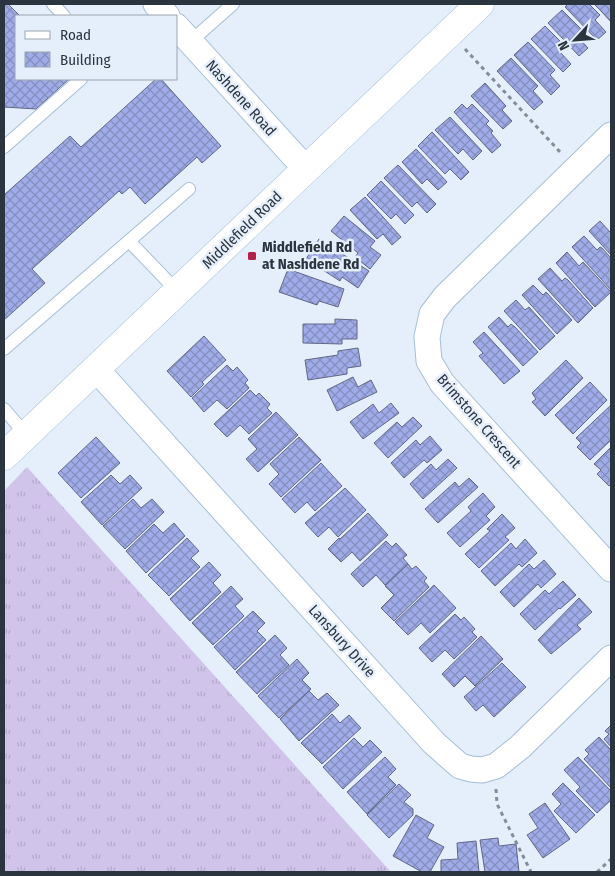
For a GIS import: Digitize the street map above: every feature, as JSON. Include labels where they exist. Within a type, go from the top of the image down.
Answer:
[{"type":"main road","name":"Middlefield Road","points":[[4,456],[480,4]]},
{"type":"street","name":"Nashdene Road","points":[[178,31],[306,169]]},
{"type":"street","name":"Brimstone Crescent","points":[[611,135],[445,297],[432,314],[427,336],[430,361],[442,383],[611,569]]},
{"type":"street","name":"Lansbury Drive","points":[[96,369],[434,743],[460,766],[482,770],[496,766]]},
{"type":"street","points":[[496,766],[520,747],[611,658]]},
{"type":"lane","points":[[53,4],[63,15]]},
{"type":"lane","points":[[178,16],[233,4]]},
{"type":"lane","points":[[4,147],[80,80]]},
{"type":"lane","points":[[4,349],[190,189]]},
{"type":"lane","points":[[129,241],[178,292]]},
{"type":"lane","points":[[4,409],[26,435]]},
{"type":"path","points":[[473,57],[561,153]]},
{"type":"path","points":[[496,766],[497,804],[531,872]]},
{"type":"path","points":[[597,872],[611,859]]},
{"type":"green space","points":[[27,467],[391,872],[4,872],[4,491]]},
{"type":"building","points":[[4,4],[8,4],[19,15],[15,15],[15,80],[68,80],[36,109],[4,107]]},
{"type":"building","points":[[568,4],[589,4],[600,15],[595,20],[606,32],[597,40],[565,7]]},
{"type":"building","points":[[594,4],[611,4],[611,22],[600,10]]},
{"type":"building","points":[[562,10],[581,29],[577,36],[588,48],[579,56],[548,23]]},
{"type":"building","points":[[545,26],[564,45],[565,48],[560,52],[571,64],[563,72],[531,39]]},
{"type":"building","points":[[528,42],[555,70],[550,75],[560,86],[551,95],[514,55]]},
{"type":"building","points":[[511,58],[538,86],[533,91],[543,102],[534,110],[497,71]]},
{"type":"building","points":[[155,80],[162,80],[221,146],[202,163],[197,157],[145,204],[130,187],[122,194],[119,191],[32,269],[45,283],[4,320],[4,195],[70,136],[81,147]]},
{"type":"building","points":[[485,83],[506,106],[502,110],[512,121],[503,129],[471,96]]},
{"type":"building","points":[[462,104],[467,109],[472,104],[489,121],[486,124],[493,131],[491,133],[501,145],[492,153],[454,112]]},
{"type":"building","points":[[450,117],[482,151],[473,160],[463,149],[458,154],[435,130]]},
{"type":"building","points":[[432,132],[469,172],[461,180],[450,169],[445,174],[418,146]]},
{"type":"building","points":[[416,149],[447,182],[438,190],[427,179],[422,184],[402,162]]},
{"type":"building","points":[[398,165],[436,204],[427,213],[417,202],[412,207],[384,178]]},
{"type":"building","points":[[381,181],[414,215],[405,224],[396,214],[391,219],[367,195]]},
{"type":"building","points":[[365,197],[401,237],[392,245],[383,234],[377,239],[350,210]]},
{"type":"building","points":[[344,216],[375,241],[370,247],[381,255],[370,269],[355,257],[358,253],[331,231]]},
{"type":"building","points":[[600,221],[610,232],[611,230],[611,255],[589,231]]},
{"type":"building","points":[[584,236],[597,250],[600,247],[602,248],[611,258],[611,290],[572,247]]},
{"type":"building","points":[[319,239],[369,271],[358,288],[342,277],[340,281],[306,259]]},
{"type":"building","points":[[567,252],[579,266],[583,262],[611,292],[595,307],[556,263]]},
{"type":"building","points":[[550,268],[562,281],[565,278],[568,280],[593,308],[578,323],[538,279]]},
{"type":"building","points":[[288,269],[344,289],[338,307],[319,301],[317,305],[279,292]]},
{"type":"building","points":[[533,285],[543,295],[546,292],[572,320],[557,334],[522,295]]},
{"type":"building","points":[[516,300],[525,310],[529,307],[555,336],[540,350],[504,311]]},
{"type":"building","points":[[499,317],[508,327],[511,324],[515,327],[538,352],[523,366],[488,327]]},
{"type":"building","points":[[335,319],[357,320],[357,339],[342,339],[342,344],[303,343],[303,324],[335,324]]},
{"type":"building","points":[[484,332],[520,371],[504,384],[479,356],[483,353],[473,342]]},
{"type":"building","points":[[204,336],[226,360],[202,382],[204,384],[191,397],[167,371]]},
{"type":"building","points":[[358,348],[361,366],[347,368],[347,374],[308,380],[305,360],[338,355],[338,351]]},
{"type":"building","points":[[566,360],[583,378],[545,416],[532,402],[536,399],[532,393]]},
{"type":"building","points":[[227,365],[233,371],[237,367],[248,380],[245,383],[249,388],[227,409],[217,400],[204,412],[192,398]]},
{"type":"building","points":[[353,377],[358,387],[371,380],[377,392],[337,411],[327,390]]},
{"type":"building","points":[[590,382],[607,400],[573,434],[555,415]]},
{"type":"building","points":[[250,390],[256,396],[259,393],[270,404],[267,408],[272,413],[249,434],[240,425],[227,437],[214,424]]},
{"type":"building","points":[[391,403],[399,413],[363,439],[350,422],[373,404],[379,413]]},
{"type":"building","points":[[611,405],[611,440],[590,460],[577,447],[581,443],[576,438]]},
{"type":"building","points":[[276,412],[298,435],[258,472],[246,459],[257,449],[248,439]]},
{"type":"building","points":[[413,417],[422,426],[388,458],[374,443],[397,422],[402,427]]},
{"type":"building","points":[[430,436],[442,450],[427,463],[424,460],[404,478],[391,463],[416,440],[420,445]]},
{"type":"building","points":[[96,437],[120,463],[81,498],[58,473]]},
{"type":"building","points":[[299,437],[321,460],[281,497],[269,484],[279,474],[270,464]]},
{"type":"building","points":[[611,447],[611,484],[609,486],[597,474],[601,470],[594,464]]},
{"type":"building","points":[[448,459],[457,468],[423,499],[410,484],[431,464],[436,470]]},
{"type":"building","points":[[321,463],[342,486],[315,511],[307,502],[295,513],[282,499]]},
{"type":"building","points":[[111,475],[120,484],[130,475],[142,488],[102,525],[81,502]]},
{"type":"building","points":[[469,478],[478,487],[438,523],[425,509],[455,482],[459,487]]},
{"type":"building","points":[[345,488],[366,510],[338,537],[329,527],[318,537],[305,523]]},
{"type":"building","points":[[483,493],[495,507],[486,516],[490,520],[460,547],[447,533],[471,511],[468,507]]},
{"type":"building","points":[[133,499],[141,508],[152,499],[164,512],[125,549],[103,526]]},
{"type":"building","points":[[368,513],[388,535],[360,561],[352,552],[341,562],[328,549]]},
{"type":"building","points":[[502,514],[515,528],[505,537],[509,540],[479,568],[465,554],[490,531],[487,529]]},
{"type":"building","points":[[174,523],[185,536],[146,573],[126,551],[154,524],[163,533]]},
{"type":"building","points":[[187,538],[199,551],[191,558],[200,567],[169,596],[148,575]]},
{"type":"building","points":[[525,539],[537,553],[522,567],[519,564],[495,586],[481,571],[511,543],[516,549]]},
{"type":"building","points":[[386,541],[392,547],[396,543],[407,555],[403,558],[408,564],[385,585],[376,575],[363,587],[351,574]]},
{"type":"building","points":[[544,560],[556,574],[541,588],[538,584],[514,607],[500,592],[529,564],[534,569]]},
{"type":"building","points":[[209,562],[221,575],[213,583],[221,592],[190,621],[170,599]]},
{"type":"building","points":[[408,564],[412,569],[416,566],[427,578],[424,581],[429,587],[394,621],[381,608],[394,595],[385,586]]},
{"type":"building","points":[[563,581],[576,595],[535,630],[520,614],[545,590],[549,594]]},
{"type":"building","points":[[434,585],[456,608],[430,633],[421,623],[408,635],[395,622]]},
{"type":"building","points":[[231,586],[243,599],[235,606],[244,616],[213,645],[192,623]]},
{"type":"building","points":[[579,598],[592,612],[577,625],[581,629],[551,654],[538,640]]},
{"type":"building","points":[[253,611],[265,623],[257,631],[266,640],[235,670],[214,647]]},
{"type":"building","points":[[455,614],[461,620],[464,617],[475,629],[472,632],[477,637],[454,659],[445,650],[432,662],[419,648]]},
{"type":"building","points":[[275,635],[287,648],[280,655],[289,665],[257,694],[236,672]]},
{"type":"building","points":[[481,636],[503,659],[475,686],[465,676],[454,687],[442,674]]},
{"type":"building","points":[[297,659],[309,673],[302,680],[311,689],[279,718],[258,696]]},
{"type":"building","points":[[502,663],[526,687],[494,717],[483,705],[476,711],[464,697]]},
{"type":"building","points":[[309,691],[318,700],[327,693],[339,705],[299,741],[280,719]]},
{"type":"building","points":[[332,714],[340,723],[349,715],[361,728],[322,764],[301,743]]},
{"type":"building","points":[[611,725],[611,747],[604,739],[609,734],[605,731]]},
{"type":"building","points":[[599,737],[611,750],[611,788],[584,759],[589,754],[585,750]]},
{"type":"building","points":[[354,738],[363,747],[370,740],[382,752],[343,789],[323,767]]},
{"type":"building","points":[[385,757],[396,769],[388,777],[396,785],[367,814],[347,792]]},
{"type":"building","points":[[578,757],[611,791],[611,800],[597,813],[576,791],[580,787],[564,770]]},
{"type":"building","points":[[563,783],[595,815],[576,833],[554,811],[561,804],[552,794]]},
{"type":"building","points":[[399,784],[411,795],[404,802],[413,809],[413,815],[389,838],[367,815]]},
{"type":"building","points":[[545,803],[570,839],[543,858],[527,835],[538,828],[529,814]]},
{"type":"building","points":[[416,815],[434,825],[427,838],[444,847],[430,872],[422,872],[393,856]]},
{"type":"building","points":[[498,838],[499,846],[516,844],[519,872],[485,872],[480,840]]},
{"type":"building","points":[[476,841],[479,872],[441,872],[441,860],[458,859],[457,843]]},
{"type":"place","name":"Middlefield Rd at Nashdene Rd","points":[[252,256]]}]
